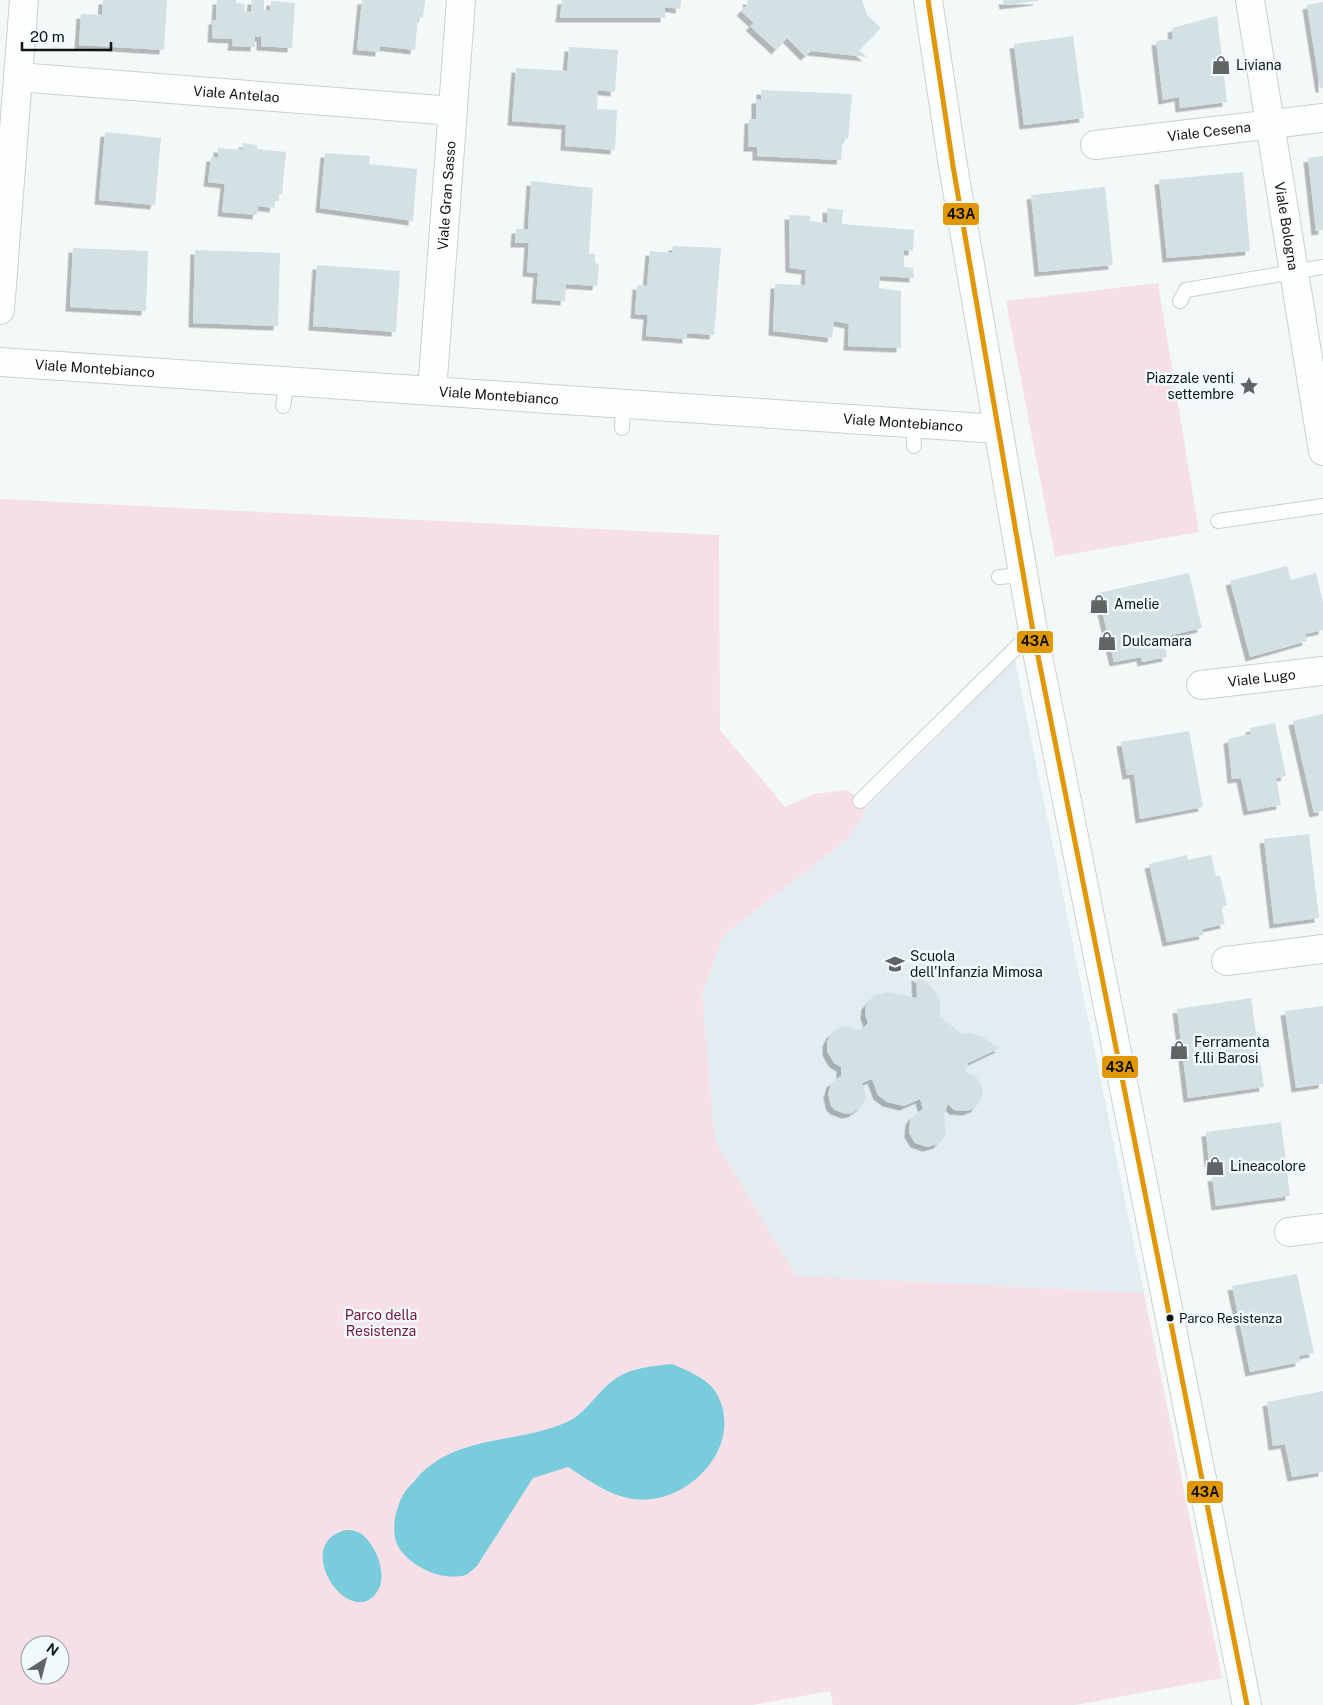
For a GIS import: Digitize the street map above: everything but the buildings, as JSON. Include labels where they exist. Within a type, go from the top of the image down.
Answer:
[{"type":"street","points":[[0,310],[24,0]]},
{"type":"street","name":"Viale Gran Sasso","points":[[432,391],[461,0]]},
{"type":"street","points":[[928,0],[953,166],[998,429],[1011,576],[1033,631],[1247,1705]]},
{"type":"street","name":"Viale Bologna","points":[[1250,0],[1293,272],[1317,386],[1323,451]]},
{"type":"street","name":"Viale Antelao","points":[[18,77],[453,111]]},
{"type":"street","name":"Viale Cesena","points":[[1094,145],[1323,118]]},
{"type":"street","name":"Viale Montebianco","points":[[0,362],[285,394],[432,391],[622,416],[914,435],[998,429]]},
{"type":"street","name":"Viale Lugo","points":[[1201,685],[1323,671]]},
{"type":"street","points":[[1226,962],[1323,949]]},
{"type":"street","points":[[1289,1232],[1323,1228]]},
{"type":"lane","points":[[1180,300],[1186,290],[1323,267]]},
{"type":"lane","points":[[1218,521],[1323,506]]},
{"type":"lane","points":[[860,801],[1033,631]]},
{"type":"shaded area","name":"Scuola dell'Infanzia Mimosa","points":[[1015,660],[1144,1293],[796,1276],[715,1140],[702,993],[724,935],[849,838],[867,807]]},
{"type":"green space","points":[[1158,283],[1199,532],[1055,557],[1006,301]]},
{"type":"green space","name":"Parco della Resistenza","points":[[0,499],[719,535],[720,730],[785,807],[814,794],[848,790],[867,807],[849,838],[724,935],[702,993],[715,1140],[796,1276],[1144,1293],[1222,1678],[1075,1705],[833,1705],[830,1691],[753,1705],[0,1705]]},
{"type":"water","points":[[672,1364],[698,1376],[710,1385],[718,1396],[724,1416],[723,1435],[717,1454],[705,1470],[690,1484],[672,1494],[653,1499],[633,1499],[607,1491],[568,1467],[533,1478],[477,1566],[463,1576],[453,1577],[435,1574],[411,1561],[399,1548],[396,1542],[394,1522],[399,1503],[403,1494],[432,1464],[450,1454],[469,1447],[529,1434],[569,1421],[581,1413],[608,1384],[620,1376],[642,1368]]},
{"type":"water","points":[[346,1530],[355,1531],[364,1536],[369,1541],[379,1562],[381,1570],[380,1585],[377,1592],[365,1601],[352,1601],[340,1593],[330,1581],[324,1566],[323,1551],[330,1538]]},
{"type":"transit line","name":"43A","points":[[928,0],[953,166],[1033,631],[1247,1705]]},
{"type":"place","name":"Liviana","points":[[1221,65]]},
{"type":"place","name":"Piazzale venti settembre","points":[[1249,386]]},
{"type":"place","name":"Amelie","points":[[1099,604]]},
{"type":"place","name":"Dulcamara","points":[[1107,641]]},
{"type":"place","name":"Scuola dell'Infanzia Mimosa","points":[[895,964]]},
{"type":"place","name":"Ferramenta f.lli Barosi","points":[[1179,1050]]},
{"type":"place","name":"Lineacolore","points":[[1215,1166]]},
{"type":"place","name":"Parco Resistenza","points":[[1170,1318]]}]
